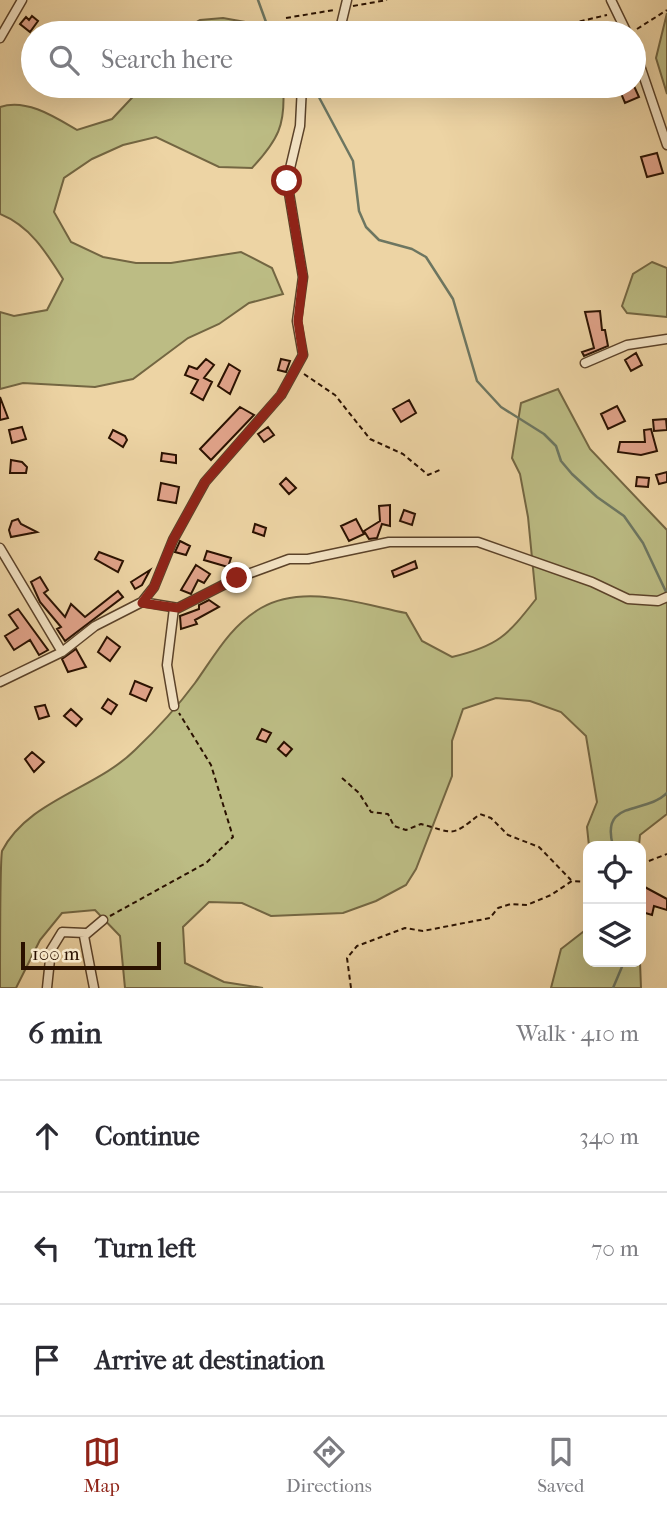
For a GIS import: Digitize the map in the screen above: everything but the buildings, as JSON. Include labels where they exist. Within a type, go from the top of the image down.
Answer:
[{"type":"street","points":[[0,37],[22,0]]},
{"type":"street","points":[[342,21],[347,0]]},
{"type":"street","points":[[611,0],[622,21]]},
{"type":"street","points":[[646,83],[667,145]]},
{"type":"street","points":[[0,682],[62,652],[95,626],[142,603],[154,587],[173,540],[205,482],[281,395],[298,369],[303,355],[298,321],[303,277],[287,181],[300,125],[301,98]]},
{"type":"street","points":[[585,363],[627,345],[667,339]]},
{"type":"street","points":[[142,603],[174,608],[237,578],[289,559],[307,559],[389,542],[466,540],[592,582],[628,599],[658,601],[667,597]]},
{"type":"street","points":[[0,548],[62,652]]},
{"type":"street","points":[[174,608],[167,665],[174,706]]},
{"type":"street","points":[[47,988],[51,950],[62,932],[85,933],[103,920]]},
{"type":"street","points":[[85,933],[94,988]]},
{"type":"path","points":[[646,23],[667,10]]},
{"type":"path","points":[[583,21],[618,13]]},
{"type":"path","points":[[298,369],[335,395],[370,439],[403,454],[428,475],[442,469]]},
{"type":"path","points":[[103,920],[206,863],[233,837],[211,765],[174,706]]},
{"type":"path","points":[[342,778],[359,793],[371,812],[388,814],[394,826],[406,830],[421,824],[438,831],[458,831],[480,814],[491,818],[508,835],[539,847],[572,881]]},
{"type":"path","points":[[646,862],[667,854]]},
{"type":"path","points":[[351,988],[347,958],[357,946],[405,928],[423,931],[490,918],[498,908],[511,904],[527,905],[551,895],[572,881],[583,882]]},
{"type":"green space","points":[[667,13],[667,94],[656,58]]},
{"type":"green space","points":[[223,18],[240,21],[198,21]]},
{"type":"green space","points":[[132,98],[284,98],[281,122],[274,140],[252,168],[219,167],[156,137],[123,145],[92,159],[64,178],[54,212],[71,242],[103,257],[136,263],[171,263],[241,252],[272,268],[283,294],[249,303],[219,324],[188,338],[133,379],[95,387],[23,383],[0,389],[0,312],[14,316],[47,310],[63,279],[29,233],[0,214],[0,107],[30,107],[77,130],[112,119]]},
{"type":"green space","points":[[652,262],[667,268],[667,317],[627,313],[622,306],[633,274]]},
{"type":"green space","points":[[558,389],[590,449],[667,530],[667,814],[640,835],[639,841],[588,841],[587,827],[597,802],[586,736],[561,712],[530,701],[496,698],[463,709],[452,741],[452,776],[416,869],[406,885],[376,901],[343,913],[271,916],[242,903],[209,902],[183,927],[185,963],[224,982],[263,988],[125,988],[120,936],[95,910],[62,913],[40,940],[16,988],[0,988],[2,851],[28,819],[101,775],[135,750],[174,709],[224,642],[250,615],[278,601],[295,597],[314,596],[352,601],[406,613],[422,641],[452,657],[491,644],[509,631],[536,599],[528,517],[520,474],[512,458],[521,403]]},
{"type":"green space","points":[[583,932],[583,967],[640,967],[641,988],[551,988],[561,949]]},
{"type":"waterway","points":[[258,0],[266,21]]},
{"type":"waterway","points":[[319,98],[353,161],[359,211],[366,227],[379,240],[412,249],[426,257],[453,299],[477,381],[501,407],[544,434],[556,446],[561,461],[572,474],[597,497],[624,516],[643,543],[667,594]]},
{"type":"waterway","points":[[612,841],[613,821],[619,814],[658,800],[667,793]]},
{"type":"waterway","points":[[613,988],[622,967]]},
{"type":"route","points":[[237,578],[196,596],[178,608],[142,603],[154,587],[173,540],[205,482],[281,395],[292,374],[298,369],[303,355],[298,309],[303,277],[287,181]]}]
